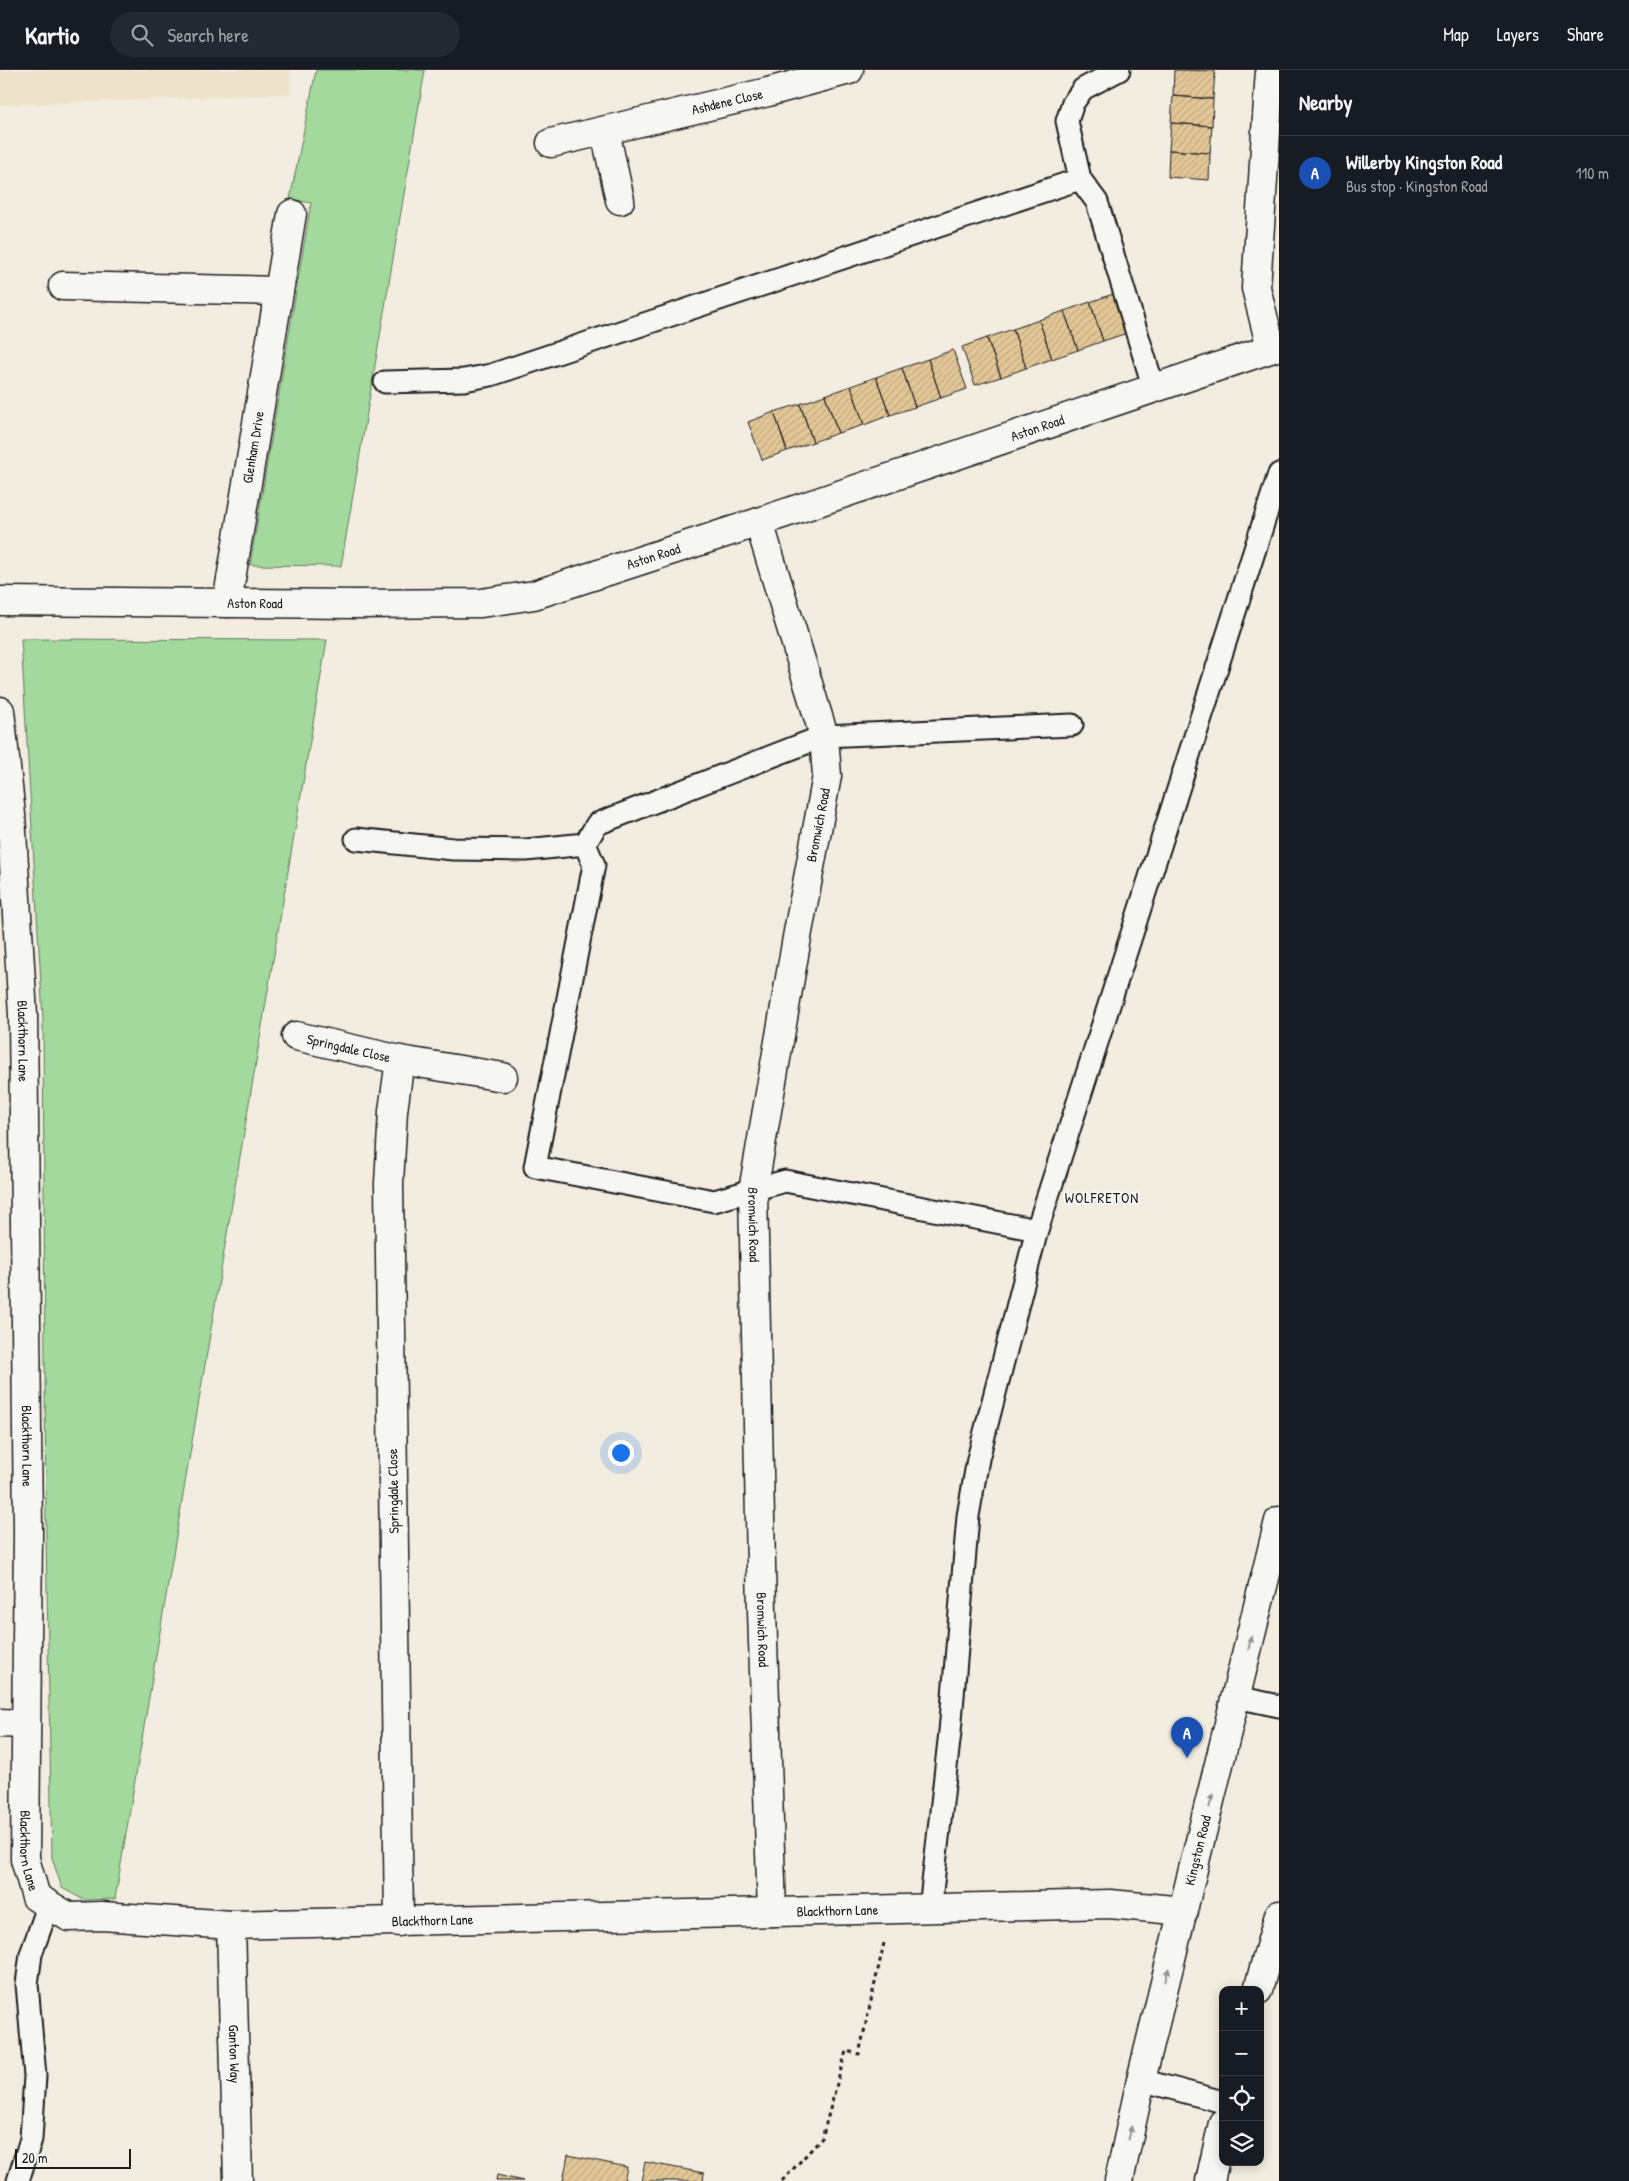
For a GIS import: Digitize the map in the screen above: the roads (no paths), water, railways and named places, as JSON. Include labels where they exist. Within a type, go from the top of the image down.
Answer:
[{"type":"street","name":"Ashdene Close","points":[[551,143],[768,92],[848,70]]},
{"type":"street","points":[[1270,70],[1256,288],[1275,347]]},
{"type":"street","points":[[605,131],[620,200]]},
{"type":"street","name":"Glenham Drive","points":[[227,603],[292,214]]},
{"type":"street","points":[[63,286],[279,292]]},
{"type":"street","name":"Aston Road","points":[[0,601],[482,603],[534,595],[759,522],[1275,347]]},
{"type":"street","name":"Bromwich Road","points":[[759,522],[824,736],[827,776],[753,1191],[772,1912]]},
{"type":"street","name":"Blackthorn Lane","points":[[0,712],[11,815],[23,1015],[28,1522],[13,1724],[25,1859],[36,1897],[69,1916],[102,1916],[231,1925],[1110,1904],[1184,1910]]},
{"type":"street","name":"Springdale Close","points":[[296,1036],[400,1060],[503,1077]]},
{"type":"street","name":"Springdale Close","points":[[399,1922],[389,1183],[393,1111],[400,1060]]},
{"type":"street","name":"Kingston Road","points":[[1119,2181],[1141,2080],[1279,1521]]},
{"type":"street","points":[[1259,1986],[1279,1915]]},
{"type":"street","name":"Ganton Way","points":[[231,1925],[238,2181]]},
{"type":"street","points":[[1210,2181],[1219,2141]]},
{"type":"lane","points":[[1119,70],[1083,89],[1072,103],[1067,121],[1080,179],[1097,202],[1154,389]]},
{"type":"lane","points":[[385,382],[464,380],[491,375],[1080,179]]},
{"type":"lane","points":[[930,1909],[950,1732],[968,1516],[978,1459],[1037,1230],[1279,474]]},
{"type":"lane","points":[[585,844],[597,824],[824,736],[1072,725]]},
{"type":"lane","points":[[356,839],[453,849],[526,850],[585,844]]},
{"type":"lane","points":[[585,844],[594,865],[535,1167],[714,1201],[785,1181],[1037,1230]]},
{"type":"lane","points":[[1236,1697],[1279,1706]]},
{"type":"lane","points":[[18,2181],[31,2139],[35,2076],[27,1984],[31,1954],[49,1904]]},
{"type":"lane","points":[[1141,2080],[1219,2101]]},
{"type":"place","name":"Willerby Kingston Road","points":[[1187,1758]]},
{"type":"district","name":"WOLFRETON","points":[[1102,1198]]}]
